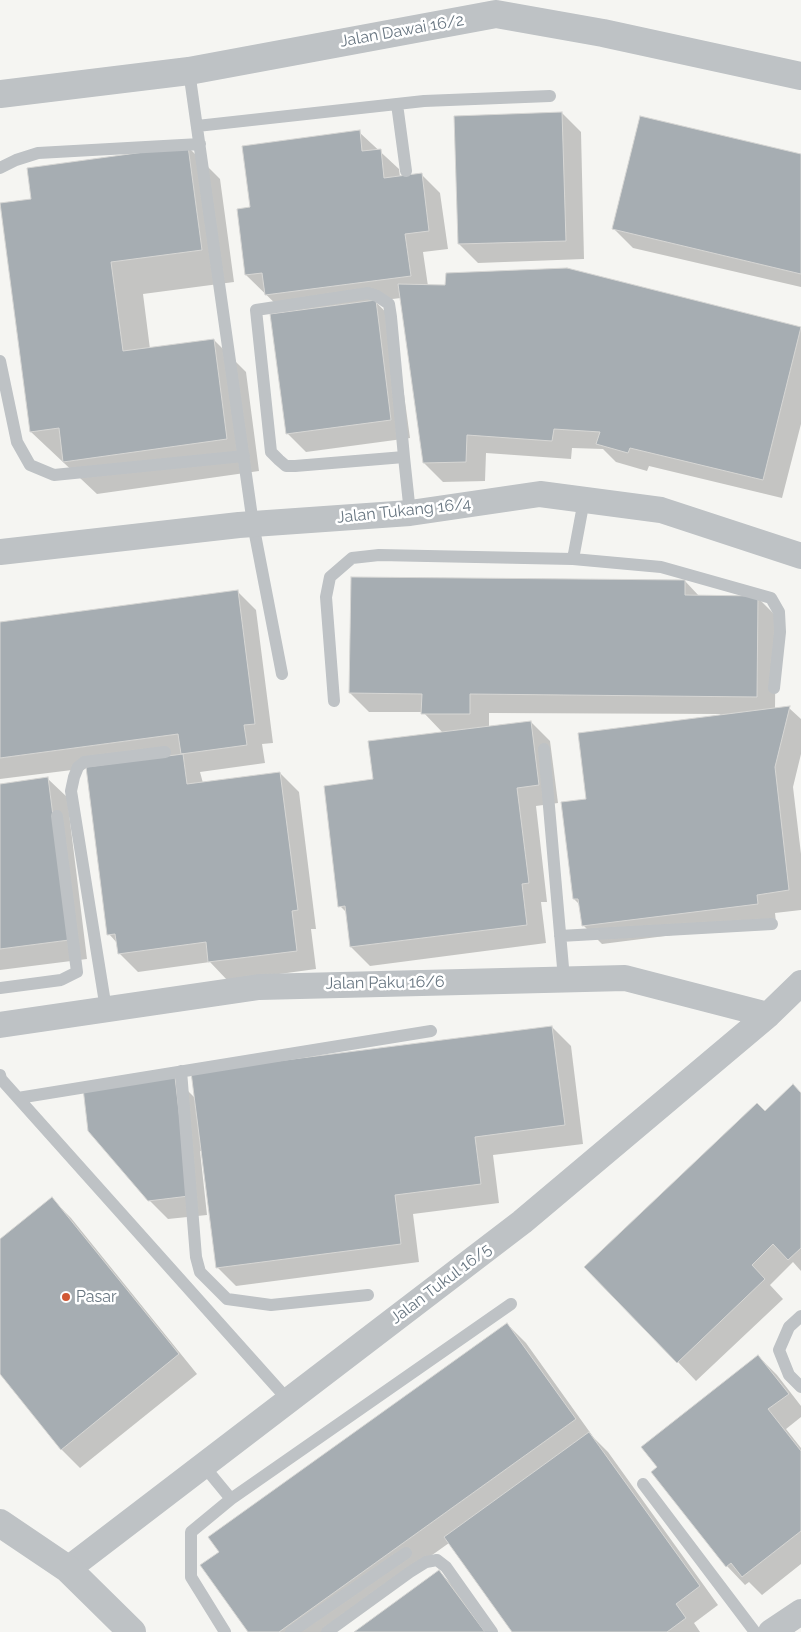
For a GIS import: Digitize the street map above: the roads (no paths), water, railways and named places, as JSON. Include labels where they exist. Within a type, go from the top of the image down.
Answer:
[{"type":"street","name":"Jalan Dawai 16/2","points":[[0,94],[189,70],[496,7],[603,33],[801,76]]},
{"type":"street","name":"Jalan Tukang 16/4","points":[[0,552],[253,524],[410,513],[540,494],[661,510],[801,556]]},
{"type":"street","name":"Jalan Paku 16/6","points":[[0,1025],[259,986],[625,978],[768,1015]]},
{"type":"street","name":"Jalan Tukul 16/5","points":[[68,1569],[522,1222],[768,1015],[801,983]]},
{"type":"street","points":[[0,1523],[68,1569],[132,1632]]},
{"type":"street","points":[[771,1632],[801,1612]]},
{"type":"lane","points":[[189,70],[253,524],[282,674]]},
{"type":"lane","points":[[197,126],[397,104],[550,96]]},
{"type":"lane","points":[[397,104],[406,171]]},
{"type":"lane","points":[[0,168],[16,160],[38,153],[200,144]]},
{"type":"lane","points":[[404,457],[295,466],[286,466],[279,460],[271,452],[256,310],[368,293],[377,296],[389,304],[410,513]]},
{"type":"lane","points":[[0,361],[17,442],[30,465],[54,474],[244,456]]},
{"type":"lane","points":[[573,559],[584,500]]},
{"type":"lane","points":[[334,701],[326,598],[330,577],[352,558],[379,555],[573,559],[661,568],[771,598],[779,612],[780,632],[774,688]]},
{"type":"lane","points":[[544,749],[564,979]]},
{"type":"lane","points":[[106,1009],[71,791],[74,777],[78,767],[84,762],[165,752]]},
{"type":"lane","points":[[0,988],[61,980],[77,972],[57,816]]},
{"type":"lane","points":[[560,936],[772,924]]},
{"type":"lane","points":[[18,1098],[431,1031]]},
{"type":"lane","points":[[181,1071],[196,1257],[200,1272],[227,1299],[262,1304],[271,1305],[368,1295]]},
{"type":"lane","points":[[0,1075],[1,1079],[288,1400]]},
{"type":"lane","points":[[225,1632],[191,1577],[191,1532],[231,1499],[511,1304]]},
{"type":"lane","points":[[801,1316],[790,1326],[779,1350],[789,1375],[801,1387]]},
{"type":"lane","points":[[203,1466],[231,1499]]},
{"type":"lane","points":[[643,1484],[756,1632]]},
{"type":"lane","points":[[291,1632],[406,1553]]},
{"type":"lane","points":[[327,1632],[410,1572],[426,1562],[437,1560],[446,1567],[492,1632]]},
{"type":"place","name":"Pasar","points":[[66,1297]]}]
